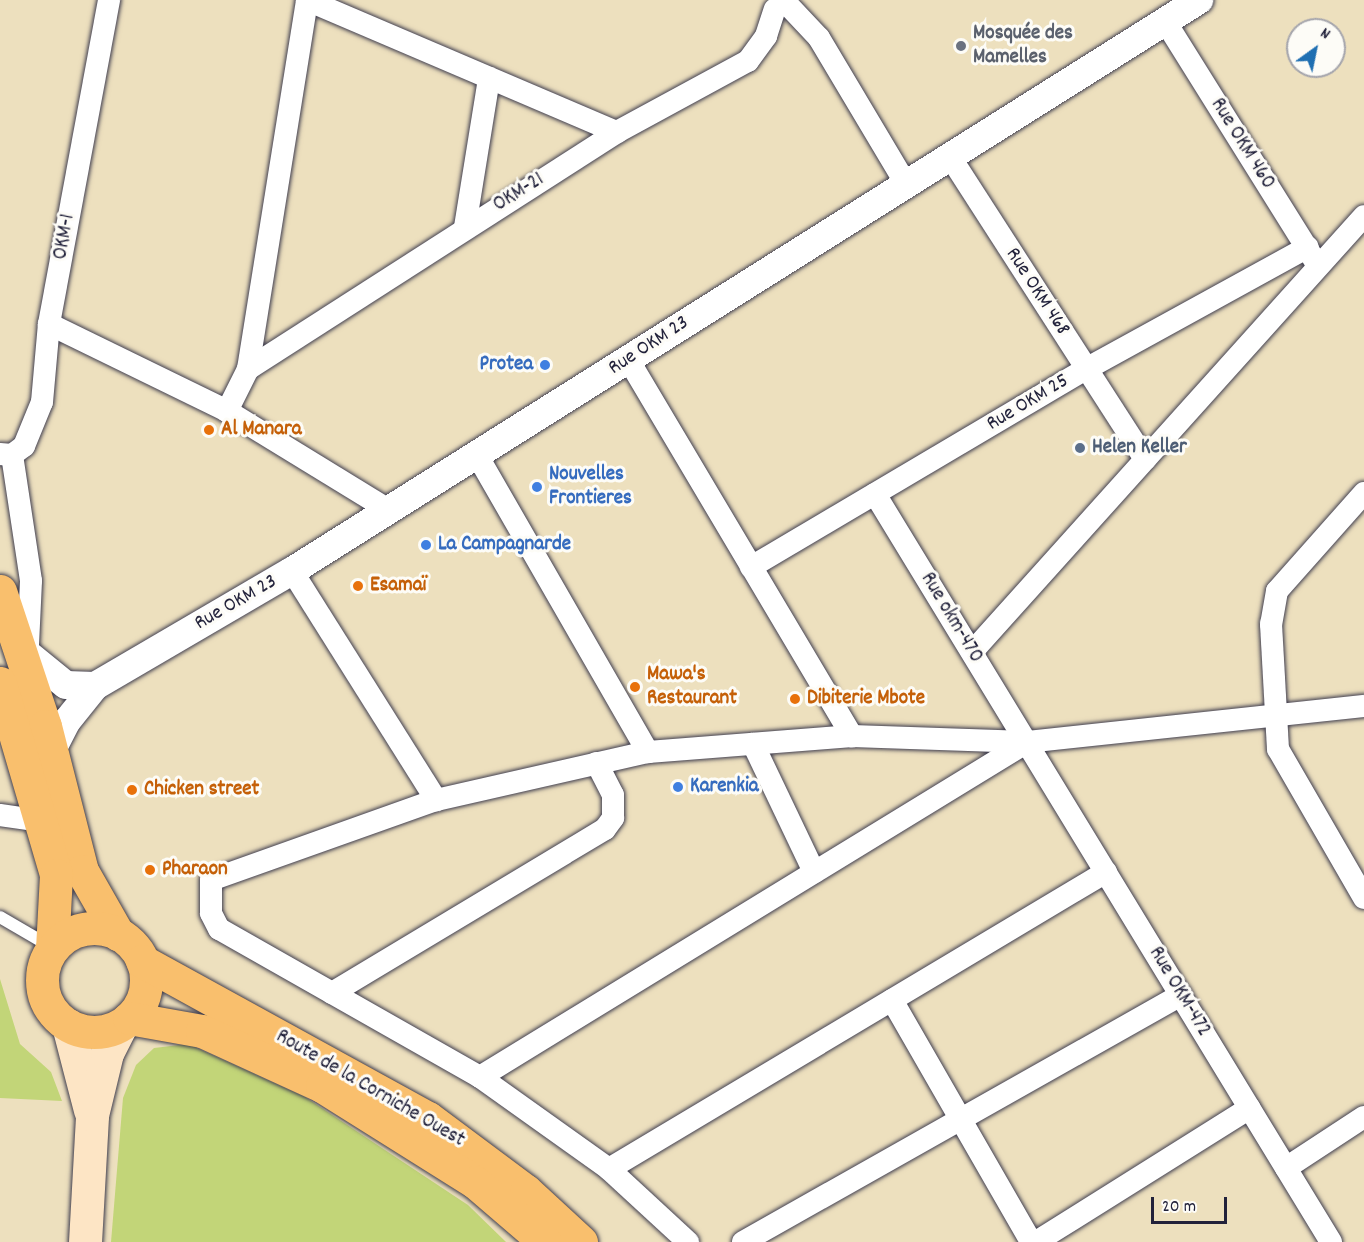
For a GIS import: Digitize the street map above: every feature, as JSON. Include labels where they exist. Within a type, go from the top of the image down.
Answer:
[{"type":"highway","points":[[0,591],[18,664],[41,821],[58,891],[52,948],[41,981],[54,1014],[68,1025],[94,1032],[125,1021],[145,992],[142,961],[117,934],[82,871],[51,753],[18,664]]},
{"type":"highway","points":[[52,948],[82,929],[117,934]]},
{"type":"highway","name":"Route de la Corniche Ouest","points":[[142,961],[428,1118],[526,1191],[581,1242]]},
{"type":"highway","name":"Route de la Corniche Ouest","points":[[125,1021],[202,1031],[322,1086],[475,1182],[544,1242]]},
{"type":"main road","points":[[85,1242],[92,1115],[107,1053],[125,1021]]},
{"type":"main road","points":[[68,1025],[92,1115]]},
{"type":"street","name":"OKM-1","points":[[6,455],[32,432],[42,402],[49,324],[109,0]]},
{"type":"street","points":[[227,411],[248,369],[307,0],[617,132]]},
{"type":"street","name":"Rue OKM 23","points":[[95,686],[292,571],[386,508],[477,454],[905,182],[1199,0]]},
{"type":"street","points":[[778,4],[819,38],[905,182]]},
{"type":"street","name":"OKM-21","points":[[248,369],[465,227],[617,132],[748,61],[766,36],[778,4]]},
{"type":"street","name":"Rue OKM 460","points":[[1165,21],[1313,257]]},
{"type":"street","points":[[465,227],[489,78]]},
{"type":"street","name":"Rue OKM 468","points":[[949,155],[1145,459]]},
{"type":"street","points":[[972,652],[1145,459],[1313,257],[1364,216]]},
{"type":"street","name":"Rue OKM 25","points":[[752,567],[1086,369],[1313,257]]},
{"type":"street","points":[[49,324],[227,411],[386,508]]},
{"type":"street","points":[[628,359],[852,736]]},
{"type":"street","points":[[477,454],[648,752]]},
{"type":"street","points":[[6,455],[31,581],[18,664],[66,685],[95,686]]},
{"type":"street","points":[[1364,493],[1277,591],[1271,624],[1278,749],[1364,898]]},
{"type":"street","name":"Rue okm-470","points":[[875,494],[1027,741]]},
{"type":"street","points":[[292,571],[436,800]]},
{"type":"street","points":[[51,753],[67,721],[95,686]]},
{"type":"street","points":[[688,1242],[609,1169],[480,1077],[219,929],[212,914],[211,880],[436,800],[648,752],[852,736],[1027,741],[1364,706]]},
{"type":"street","points":[[480,1077],[1027,741]]},
{"type":"street","name":"Rue OKM-472","points":[[1027,741],[1331,1242]]},
{"type":"street","points":[[753,744],[814,872]]},
{"type":"street","points":[[332,993],[605,829],[613,818],[613,795],[597,763]]},
{"type":"street","points":[[0,815],[41,821]]},
{"type":"street","points":[[609,1169],[1106,872]]},
{"type":"street","points":[[743,1242],[1181,995]]},
{"type":"street","points":[[892,1000],[964,1118],[1031,1242]]},
{"type":"street","points":[[1036,1242],[1250,1107]]},
{"type":"street","points":[[1286,1168],[1364,1117]]},
{"type":"lane","points":[[0,917],[52,948]]},
{"type":"green space","points":[[0,979],[20,1044],[51,1072],[62,1101],[0,1098]]},
{"type":"green space","points":[[188,1044],[305,1097],[468,1205],[506,1242],[111,1242],[123,1098],[136,1065],[154,1048]]},
{"type":"place","name":"Mosquée des Mamelles","points":[[961,46]]},
{"type":"place","name":"Protea","points":[[545,365]]},
{"type":"place","name":"Al Manara","points":[[209,430]]},
{"type":"place","name":"Helen Keller","points":[[1080,448]]},
{"type":"place","name":"Nouvelles Frontieres","points":[[537,487]]},
{"type":"place","name":"La Campagnarde","points":[[426,545]]},
{"type":"place","name":"Esamaï","points":[[358,586]]},
{"type":"place","name":"Mawa's Restaurant","points":[[635,687]]},
{"type":"place","name":"Dibiterie Mbote","points":[[795,699]]},
{"type":"place","name":"Karenkia","points":[[678,787]]},
{"type":"place","name":"Chicken street","points":[[132,790]]},
{"type":"place","name":"Pharaon","points":[[150,870]]}]
